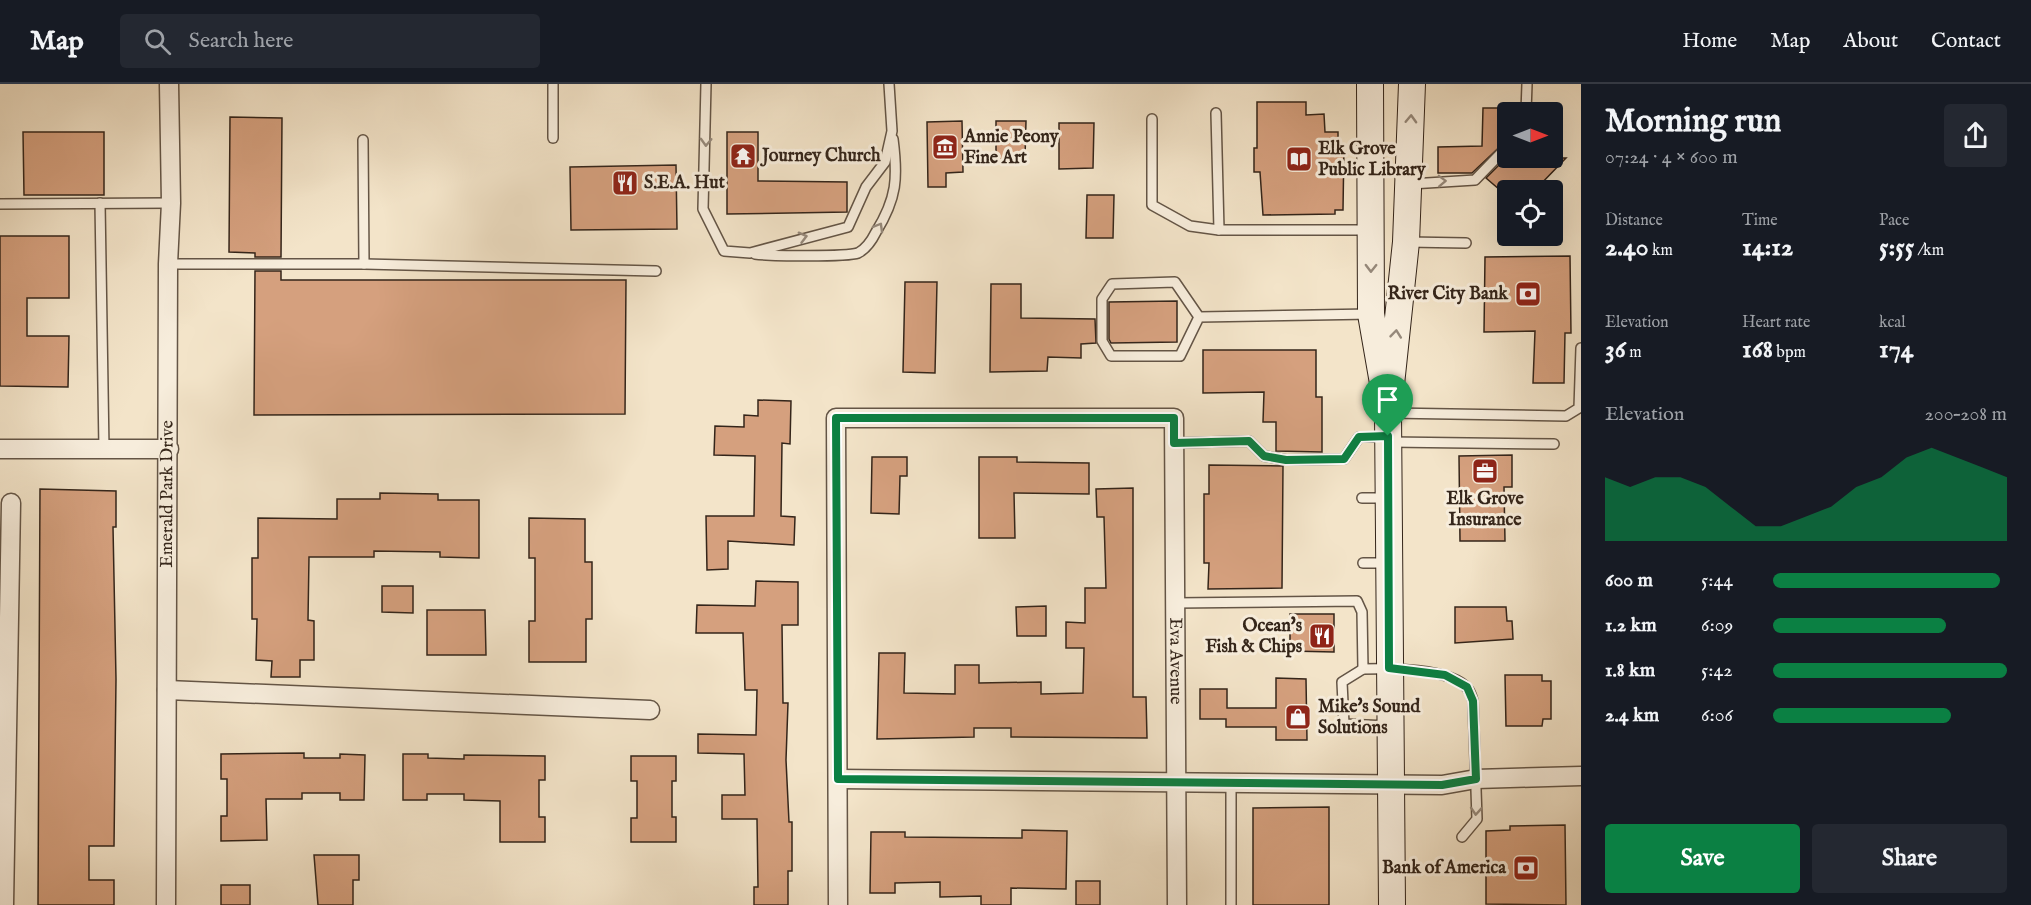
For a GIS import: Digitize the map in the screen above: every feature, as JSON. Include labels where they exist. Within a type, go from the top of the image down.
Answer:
[{"type":"main road","points":[[1370,84],[1371,315],[1388,438]]},
{"type":"main road","points":[[1392,905],[1388,438],[1410,184],[1412,84]]},
{"type":"street","name":"Emerald Park Drive","points":[[166,905],[168,264],[171,203],[169,84]]},
{"type":"street","name":"Eva Avenue","points":[[838,779],[836,418],[1174,418],[1177,905]]},
{"type":"street","points":[[0,449],[169,449]]},
{"type":"street","points":[[4,905],[11,503]]},
{"type":"street","points":[[167,690],[650,710]]},
{"type":"street","points":[[838,905],[838,779],[1442,785],[1476,779],[1581,776]]},
{"type":"lane","points":[[553,84],[553,138]]},
{"type":"lane","points":[[706,84],[703,209],[724,251],[775,257],[857,253],[870,243],[891,207],[896,166],[890,84]]},
{"type":"lane","points":[[1526,102],[1527,84]]},
{"type":"lane","points":[[1216,113],[1219,230]]},
{"type":"lane","points":[[1152,119],[1152,205],[1190,226],[1237,232],[1372,230]]},
{"type":"lane","points":[[750,253],[848,227],[866,187],[885,162],[892,131]]},
{"type":"lane","points":[[363,140],[363,264]]},
{"type":"lane","points":[[1410,184],[1475,180],[1497,157]]},
{"type":"lane","points":[[100,203],[104,449]]},
{"type":"lane","points":[[0,204],[171,203]]},
{"type":"lane","points":[[1406,242],[1466,243]]},
{"type":"lane","points":[[168,264],[363,264],[656,271]]},
{"type":"lane","points":[[1175,282],[1198,316],[1180,356],[1110,356],[1102,342],[1102,299],[1112,284],[1175,282]]},
{"type":"lane","points":[[1198,316],[1371,315]]},
{"type":"lane","points":[[1388,438],[1566,416],[1579,408],[1581,348]]},
{"type":"lane","points":[[1174,443],[1249,441],[1264,456],[1286,460],[1344,459],[1359,437],[1554,444]]},
{"type":"lane","points":[[1362,498],[1388,498]]},
{"type":"lane","points":[[1363,563],[1389,563]]},
{"type":"lane","points":[[1175,603],[1357,601],[1362,612],[1363,669]]},
{"type":"lane","points":[[1390,726],[1344,724],[1342,682],[1363,669],[1389,668],[1445,675],[1467,687],[1473,701],[1477,819],[1462,837]]},
{"type":"lane","points":[[1581,776],[1581,787]]},
{"type":"lane","points":[[1231,783],[1231,905]]},
{"type":"building","name":"Elk Grove Public Library","points":[[1257,102],[1306,102],[1306,115],[1324,114],[1325,132],[1338,132],[1338,145],[1344,145],[1343,210],[1335,210],[1335,214],[1263,215],[1260,172],[1254,172],[1254,148],[1257,148]]},
{"type":"building","points":[[1483,108],[1497,108],[1497,149],[1472,173],[1438,173],[1438,147],[1482,146]]},
{"type":"building","points":[[230,117],[282,118],[281,257],[255,257],[255,253],[229,252]]},
{"type":"building","name":"Annie Peony Fine Art","points":[[962,121],[963,172],[946,173],[946,187],[928,187],[927,122]]},
{"type":"building","points":[[996,121],[1026,121],[1025,158],[996,160]]},
{"type":"building","points":[[1059,123],[1094,123],[1093,168],[1059,169]]},
{"type":"building","points":[[23,132],[104,132],[104,195],[24,195]]},
{"type":"building","name":"Journey Church","points":[[727,132],[758,132],[758,181],[847,182],[847,212],[727,214]]},
{"type":"building","points":[[676,165],[677,229],[571,230],[570,167]]},
{"type":"building","points":[[1497,167],[1556,168],[1545,180],[1497,180],[1497,187],[1486,178]]},
{"type":"building","points":[[1087,195],[1114,195],[1113,238],[1086,238]]},
{"type":"building","points":[[0,236],[69,236],[69,298],[27,298],[27,336],[69,336],[68,387],[0,386]]},
{"type":"building","name":"River City Bank","points":[[1570,256],[1571,333],[1565,333],[1564,383],[1533,383],[1535,331],[1484,332],[1485,257]]},
{"type":"building","points":[[255,271],[281,271],[281,280],[626,280],[625,414],[254,415]]},
{"type":"building","points":[[905,282],[937,282],[935,373],[903,372]]},
{"type":"building","points":[[991,284],[1021,284],[1021,318],[1095,319],[1096,343],[1081,344],[1081,358],[1048,357],[1047,371],[990,372]]},
{"type":"building","points":[[1177,301],[1177,342],[1111,343],[1109,339],[1109,302]]},
{"type":"building","points":[[1203,350],[1316,350],[1316,397],[1322,397],[1322,452],[1276,451],[1276,422],[1263,422],[1264,392],[1203,393]]},
{"type":"building","points":[[758,400],[791,401],[790,444],[782,443],[781,516],[795,517],[794,545],[728,541],[728,569],[707,570],[706,516],[754,516],[755,456],[714,455],[715,426],[744,427],[744,415],[758,416]]},
{"type":"building","points":[[1512,455],[1512,487],[1504,487],[1505,541],[1460,541],[1459,456]]},
{"type":"building","points":[[872,457],[907,457],[907,476],[900,476],[899,514],[871,513]]},
{"type":"building","points":[[979,457],[1017,457],[1017,462],[1089,463],[1089,494],[1014,493],[1015,538],[979,538]]},
{"type":"building","points":[[1209,465],[1283,466],[1282,588],[1208,589],[1209,563],[1204,563],[1204,494],[1209,494]]},
{"type":"building","points":[[1133,488],[1133,697],[1146,697],[1147,738],[1011,737],[1011,728],[974,728],[974,737],[877,739],[879,653],[905,653],[904,693],[955,694],[955,665],[979,665],[979,683],[1041,682],[1041,694],[1083,693],[1084,648],[1066,648],[1066,622],[1085,623],[1085,588],[1106,588],[1104,517],[1097,517],[1096,489]]},
{"type":"building","points":[[40,489],[116,491],[116,527],[113,527],[116,679],[114,846],[89,846],[89,880],[114,880],[114,905],[38,905]]},
{"type":"building","points":[[380,493],[438,494],[438,500],[479,500],[479,558],[440,557],[440,552],[374,551],[374,557],[309,557],[308,620],[314,621],[314,660],[300,660],[300,677],[271,677],[272,661],[256,660],[257,619],[252,619],[252,558],[258,558],[258,518],[337,519],[337,499],[380,499]]},
{"type":"building","points":[[529,518],[585,519],[585,562],[592,562],[592,619],[586,619],[586,662],[529,662],[529,621],[535,621],[535,558],[529,558]]},
{"type":"building","points":[[756,581],[798,582],[798,625],[782,625],[783,703],[788,703],[786,760],[789,822],[792,822],[792,871],[788,871],[788,905],[754,905],[754,887],[758,887],[757,819],[722,819],[722,795],[745,795],[744,754],[698,753],[698,734],[756,735],[757,690],[745,690],[743,633],[696,633],[697,605],[755,606]]},
{"type":"building","points":[[382,586],[413,586],[413,613],[382,612]]},
{"type":"building","points":[[1046,606],[1046,636],[1017,636],[1016,607]]},
{"type":"building","points":[[1455,607],[1506,607],[1507,621],[1512,621],[1513,639],[1455,643]]},
{"type":"building","points":[[427,610],[485,610],[486,655],[427,655]]},
{"type":"building","points":[[1290,614],[1334,614],[1334,652],[1290,651]]},
{"type":"building","points":[[1505,675],[1542,675],[1542,681],[1551,681],[1551,719],[1543,719],[1542,726],[1506,726]]},
{"type":"building","points":[[1276,678],[1306,679],[1307,740],[1276,740],[1276,727],[1226,727],[1226,719],[1200,719],[1200,689],[1227,689],[1227,708],[1276,708]]},
{"type":"building","points":[[304,753],[304,758],[340,758],[340,754],[365,755],[364,800],[340,800],[340,793],[302,793],[302,799],[266,799],[267,840],[221,841],[221,816],[227,816],[227,779],[221,779],[221,754]]},
{"type":"building","points":[[403,754],[428,754],[428,758],[464,759],[464,755],[545,756],[545,780],[539,780],[539,817],[545,817],[545,842],[500,842],[500,801],[464,800],[464,794],[427,794],[427,800],[403,800]]},
{"type":"building","points":[[631,756],[676,756],[676,781],[672,781],[672,817],[676,817],[676,842],[631,842],[631,818],[637,818],[637,781],[631,781]]},
{"type":"building","points":[[1329,807],[1329,905],[1253,905],[1253,808]]},
{"type":"building","name":"Bank of America","points":[[1565,825],[1566,905],[1486,904],[1486,831],[1510,830],[1510,826]]},
{"type":"building","points":[[1022,830],[1067,831],[1066,889],[1011,888],[1011,905],[981,905],[981,896],[940,897],[940,882],[895,883],[895,893],[870,893],[871,832],[905,832],[905,837],[1022,838]]},
{"type":"building","points":[[314,855],[359,855],[359,880],[353,880],[353,905],[318,905]]},
{"type":"building","points":[[1076,881],[1100,881],[1100,905],[1076,905]]},
{"type":"building","points":[[221,885],[250,885],[250,905],[221,905]]},
{"type":"place","name":"Annie Peony Fine Art","points":[[945,147]]},
{"type":"place","name":"Journey Church","points":[[743,156]]},
{"type":"place","name":"Elk Grove Public Library","points":[[1299,159]]},
{"type":"place","name":"S.E.A. Hut","points":[[625,183]]},
{"type":"place","name":"River City Bank","points":[[1528,294]]},
{"type":"place","name":"Elk Grove Insurance","points":[[1485,471]]},
{"type":"place","name":"Ocean's Fish & Chips","points":[[1322,636]]},
{"type":"place","name":"Mike's Sound Solutions","points":[[1298,717]]},
{"type":"place","name":"Bank of America","points":[[1526,868]]},
{"type":"route","points":[[836,418],[1174,418],[1174,443],[1249,441],[1264,456],[1286,460],[1344,459],[1359,437],[1388,436],[1389,668],[1445,675],[1467,687],[1473,701],[1476,779],[1442,785],[838,779],[836,418]]}]
